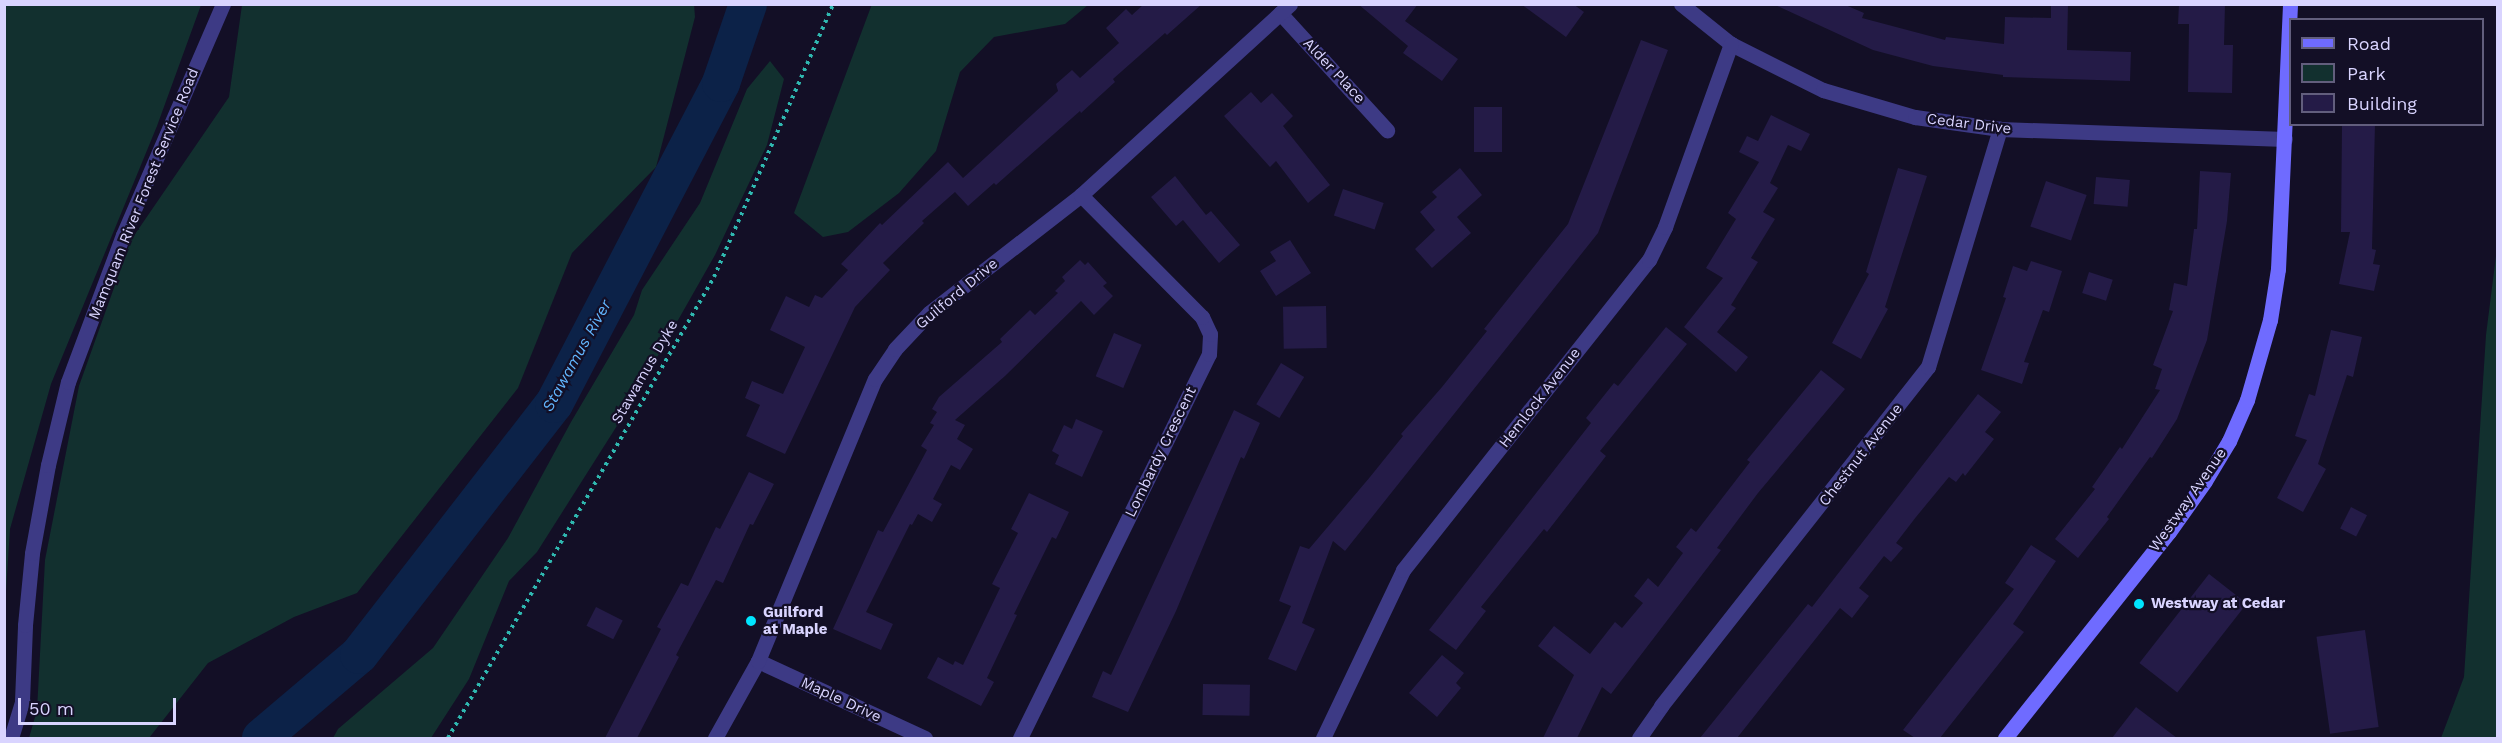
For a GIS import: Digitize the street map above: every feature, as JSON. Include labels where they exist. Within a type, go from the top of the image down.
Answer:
[{"type":"street","name":"Mamquam River Forest Service Road","points":[[11,738],[22,701],[25,625],[32,553],[48,465],[68,382],[123,235],[223,4]]},
{"type":"street","name":"Cedar Drive","points":[[1681,4],[1731,44],[1823,90],[1915,117],[2000,129],[2285,139]]},
{"type":"street","name":"Alder Place","points":[[1285,9],[1387,130]]},
{"type":"street","name":"Guilford Drive","points":[[715,738],[758,661],[875,379],[895,350],[929,313],[1081,195],[1285,9]]},
{"type":"street","name":"Westway Avenue","points":[[2006,738],[2169,532],[2205,481],[2229,441],[2247,400],[2270,320],[2278,269],[2289,31]]},
{"type":"street","name":"Hemlock Avenue","points":[[1323,738],[1403,570],[1649,260],[1665,227],[1731,44]]},
{"type":"street","name":"Chestnut Avenue","points":[[1639,738],[1661,706],[1928,367],[2000,129]]},
{"type":"street","name":"Lombardy Crescent","points":[[1020,738],[1209,354],[1210,334],[1202,317],[1081,195]]},
{"type":"street","name":"Maple Drive","points":[[758,661],[925,738]]},
{"type":"path","name":"Stawamus Dyke","points":[[448,738],[714,277],[833,4]]},
{"type":"green space","points":[[5,4],[201,5],[157,126],[51,384],[10,529],[5,607]]},
{"type":"green space","points":[[694,4],[695,17],[656,167],[572,253],[518,388],[357,593],[294,617],[208,663],[149,738],[29,738],[37,710],[45,560],[79,386],[131,240],[229,97],[242,5]]},
{"type":"green space","points":[[872,4],[1088,5],[1065,24],[994,37],[960,72],[936,151],[899,193],[848,232],[823,237],[794,213]]},
{"type":"green space","points":[[770,61],[784,79],[767,145],[715,255],[627,410],[537,552],[509,581],[469,679],[431,738],[333,738],[338,729],[433,648],[508,538],[571,422],[634,315],[642,290],[700,203],[747,89]]},
{"type":"green space","points":[[2497,248],[2497,738],[2441,738],[2464,677],[2486,335]]},
{"type":"building","points":[[1144,4],[1202,4],[1167,35],[1165,33],[1113,79],[1115,82],[1081,113],[1080,111],[996,185],[994,183],[968,206],[955,192],[922,221],[924,223],[883,263],[890,270],[855,307],[785,454],[746,436],[760,405],[745,398],[752,381],[783,394],[805,347],[770,330],[786,296],[809,307],[815,295],[822,298],[848,270],[841,264],[880,223],[882,225],[948,162],[963,178],[1058,91],[1056,84],[1072,70],[1080,78],[1119,43],[1106,28],[1126,9],[1132,15]]},
{"type":"building","points":[[1358,4],[1418,4],[1405,21],[1458,59],[1442,81],[1403,53],[1408,46]]},
{"type":"building","points":[[1521,4],[1573,4],[1584,12],[1566,37]]},
{"type":"building","points":[[1773,4],[1843,4],[1864,13],[1862,18],[1945,40],[1946,37],[2004,44],[2005,17],[2051,18],[2051,4],[2068,4],[2067,50],[2131,52],[2130,81],[2003,77],[2003,75],[1933,66],[1873,50]]},
{"type":"building","points":[[2179,4],[2225,4],[2224,45],[2233,45],[2232,93],[2188,92],[2189,24],[2178,24]]},
{"type":"building","points":[[1641,40],[1668,50],[1598,233],[1345,551],[1333,541],[1302,623],[1315,629],[1296,671],[1268,659],[1291,606],[1279,601],[1300,546],[1309,549],[1370,477],[1403,436],[1401,434],[1487,331],[1484,329],[1568,224]]},
{"type":"building","points":[[1251,92],[1261,103],[1272,93],[1293,116],[1283,126],[1330,185],[1308,203],[1276,161],[1270,167],[1224,116]]},
{"type":"building","points":[[1474,107],[1502,107],[1502,152],[1474,152]]},
{"type":"building","points":[[1771,115],[1810,134],[1801,151],[1788,145],[1770,183],[1778,188],[1763,212],[1775,219],[1751,258],[1758,262],[1731,305],[1736,308],[1717,332],[1748,357],[1736,372],[1684,327],[1723,278],[1706,268],[1736,219],[1728,213],[1759,162],[1739,152],[1747,136],[1758,141]]},
{"type":"building","points":[[2342,126],[2375,126],[2372,249],[2376,250],[2373,264],[2380,265],[2374,291],[2339,284],[2350,232],[2341,232]]},
{"type":"building","points":[[1460,168],[1482,195],[1457,217],[1471,233],[1432,268],[1415,249],[1435,230],[1420,212],[1437,197],[1432,192]]},
{"type":"building","points":[[1898,168],[1927,176],[1885,307],[1888,309],[1861,359],[1832,343],[1869,274],[1866,272]]},
{"type":"building","points":[[2200,171],[2231,173],[2227,221],[2207,340],[2177,419],[2152,458],[2150,457],[2107,517],[2109,519],[2078,558],[2055,539],[2095,489],[2092,487],[2120,447],[2122,449],[2160,390],[2155,389],[2162,369],[2153,365],[2173,311],[2169,310],[2174,283],[2187,286],[2194,229],[2197,229]]},
{"type":"building","points":[[1175,176],[1206,215],[1211,211],[1240,245],[1219,263],[1183,220],[1176,226],[1151,197]]},
{"type":"building","points":[[2096,177],[2130,180],[2128,207],[2094,204]]},
{"type":"building","points":[[2046,181],[2087,195],[2071,240],[2030,226]]},
{"type":"building","points":[[1343,189],[1384,203],[1375,229],[1334,215]]},
{"type":"building","points":[[1290,240],[1311,273],[1276,296],[1260,271],[1276,261],[1270,252]]},
{"type":"building","points":[[1080,260],[1085,265],[1088,262],[1107,283],[1103,286],[1113,296],[1094,315],[1081,301],[1005,376],[955,420],[965,425],[957,439],[973,449],[960,470],[951,465],[933,499],[942,504],[932,522],[918,514],[912,525],[910,524],[866,612],[893,624],[881,650],[833,629],[878,530],[883,532],[927,450],[921,446],[934,425],[930,423],[937,412],[932,409],[939,397],[1002,342],[1000,339],[1030,310],[1035,315],[1058,293],[1055,291],[1065,281],[1062,277]]},
{"type":"building","points":[[2031,261],[2062,271],[2049,312],[2043,310],[2024,362],[2029,363],[2022,384],[1981,370],[2006,298],[2003,297],[2013,266],[2027,271]]},
{"type":"building","points":[[2089,272],[2113,280],[2106,301],[2082,293]]},
{"type":"building","points":[[1326,306],[1327,348],[1284,349],[1283,307]]},
{"type":"building","points":[[1666,327],[1687,344],[1600,451],[1606,456],[1547,532],[1544,529],[1481,607],[1486,611],[1456,650],[1429,630],[1591,423],[1586,418],[1614,383],[1618,386]]},
{"type":"building","points":[[2331,330],[2362,337],[2353,377],[2347,375],[2318,464],[2326,469],[2303,512],[2277,498],[2307,440],[2295,436],[2309,394],[2315,396]]},
{"type":"building","points":[[1114,333],[1142,345],[1123,388],[1096,376]]},
{"type":"building","points":[[1281,363],[1304,377],[1279,418],[1256,404]]},
{"type":"building","points":[[1821,370],[1845,389],[1758,493],[1717,548],[1721,550],[1611,694],[1602,687],[1577,738],[1543,738],[1574,675],[1538,646],[1554,626],[1590,654],[1615,622],[1622,628],[1643,603],[1634,596],[1648,578],[1658,587],[1683,553],[1676,547],[1691,528],[1696,532],[1750,462],[1747,460]]},
{"type":"building","points":[[1978,394],[2001,412],[1985,432],[1994,439],[1965,476],[1963,473],[1956,482],[1949,477],[1896,543],[1903,548],[1891,562],[1884,556],[1859,588],[1869,596],[1852,618],[1840,608],[1737,738],[1700,738],[1808,604],[1812,607]]},
{"type":"building","points":[[1234,410],[1260,423],[1244,459],[1241,457],[1176,611],[1128,712],[1092,697],[1103,671],[1111,675]]},
{"type":"building","points":[[1076,419],[1103,431],[1082,477],[1055,464],[1059,455],[1052,451],[1064,425],[1072,429]]},
{"type":"building","points":[[749,472],[774,484],[753,525],[750,524],[723,583],[716,580],[676,655],[679,657],[637,738],[605,738],[661,629],[657,627],[681,583],[688,586],[716,527],[720,529]]},
{"type":"building","points":[[1029,493],[1069,512],[1056,539],[1052,537],[1014,614],[1017,615],[987,678],[994,682],[981,706],[927,678],[938,657],[953,665],[955,661],[963,665],[1000,588],[992,584],[1018,533],[1011,529]]},
{"type":"building","points":[[2351,507],[2367,515],[2356,537],[2340,528]]},
{"type":"building","points":[[2031,545],[2056,561],[2013,624],[2024,632],[1940,738],[1915,738],[1903,730],[2014,589],[2005,583]]},
{"type":"building","points":[[2209,574],[2247,604],[2177,693],[2139,663]]},
{"type":"building","points":[[596,607],[623,621],[613,639],[586,626]]},
{"type":"building","points":[[2365,630],[2379,727],[2330,734],[2316,637]]},
{"type":"building","points":[[1442,655],[1464,673],[1456,683],[1461,688],[1437,717],[1409,693]]},
{"type":"building","points":[[1203,684],[1250,685],[1249,716],[1202,715]]},
{"type":"building","points":[[2136,707],[2177,738],[2112,738]]},
{"type":"waterway","name":"Stawamus River","points":[[261,738],[359,655],[554,404],[721,83],[748,4]]},
{"type":"place","name":"Westway at Cedar","points":[[2139,604]]},
{"type":"place","name":"Guilford at Maple","points":[[751,621]]}]
